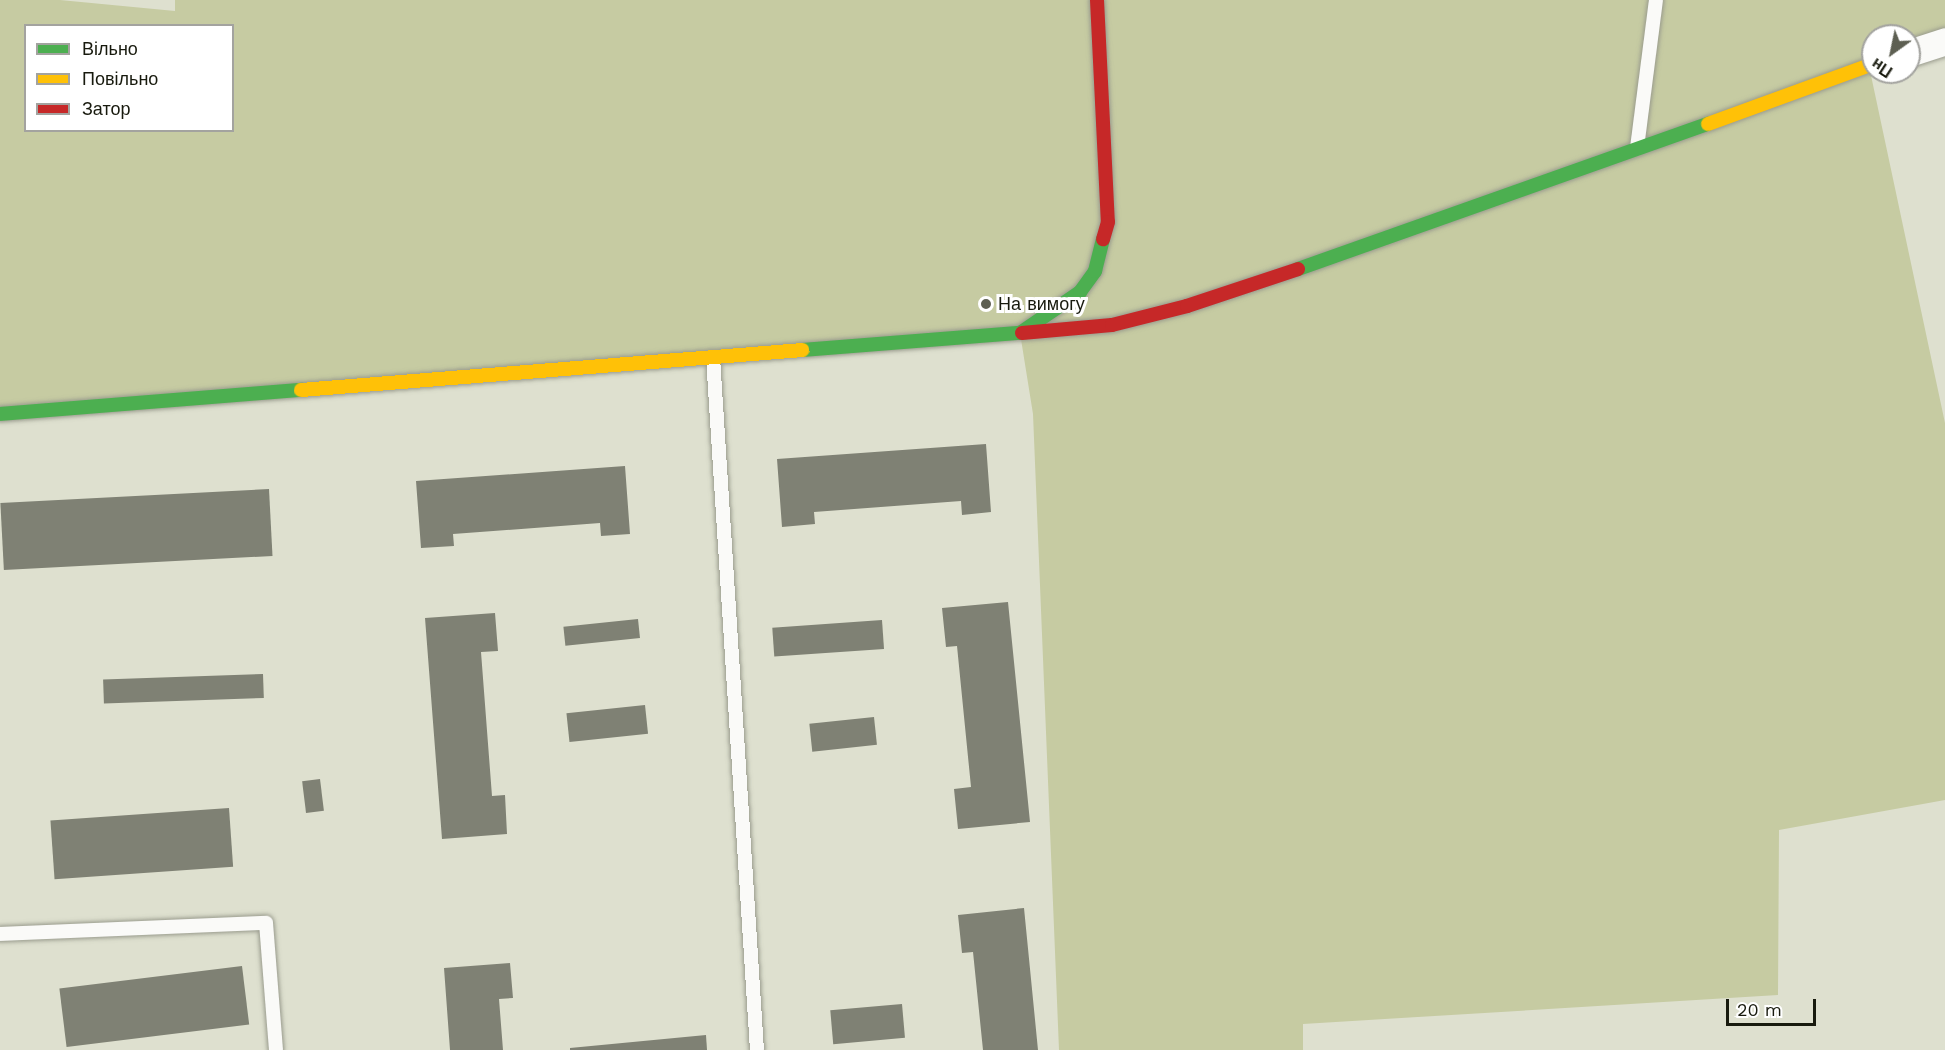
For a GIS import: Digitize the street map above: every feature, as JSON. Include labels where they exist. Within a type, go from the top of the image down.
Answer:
[{"type":"street","points":[[1020,333],[1080,292],[1095,271],[1108,222],[1097,0]]},
{"type":"street","points":[[1921,49],[1945,41]]},
{"type":"street","points":[[0,414],[1112,325],[1187,306],[1419,228],[1637,147],[1861,68]]},
{"type":"lane","points":[[1637,147],[1656,0]]},
{"type":"lane","points":[[713,356],[756,1050]]},
{"type":"lane","points":[[0,934],[266,922],[276,1050]]},
{"type":"green space","points":[[0,0],[60,0],[175,11],[175,0],[1945,0],[1945,41],[1921,49],[1921,24],[1861,24],[1861,84],[1873,84],[1945,423],[1945,800],[1779,830],[1778,995],[1303,1024],[1303,1050],[1059,1050],[1033,414],[1020,333],[0,414]]},
{"type":"building","points":[[986,444],[991,512],[962,515],[961,501],[814,512],[815,524],[782,527],[777,459]]},
{"type":"building","points":[[625,466],[630,534],[601,536],[600,523],[453,534],[454,546],[421,548],[416,481]]},
{"type":"building","points":[[269,489],[273,556],[4,570],[0,503]]},
{"type":"building","points":[[1008,602],[1030,822],[958,829],[954,789],[971,787],[957,646],[946,647],[942,608]]},
{"type":"building","points":[[495,613],[498,651],[481,652],[492,796],[505,795],[507,834],[442,839],[425,618]]},
{"type":"building","points":[[638,619],[640,638],[565,646],[563,627]]},
{"type":"building","points":[[882,620],[884,649],[774,657],[772,628]]},
{"type":"building","points":[[263,674],[264,698],[104,704],[103,680]]},
{"type":"building","points":[[645,705],[648,734],[569,742],[566,713]]},
{"type":"building","points":[[874,717],[877,745],[812,752],[809,724]]},
{"type":"building","points":[[320,779],[324,811],[306,813],[302,781]]},
{"type":"building","points":[[229,808],[233,867],[55,879],[50,820]]},
{"type":"building","points":[[1024,908],[1038,1050],[983,1050],[973,952],[962,953],[958,915]]},
{"type":"building","points":[[510,963],[513,998],[499,999],[503,1050],[450,1050],[444,968]]},
{"type":"building","points":[[242,966],[249,1025],[67,1047],[59,988]]},
{"type":"building","points":[[902,1004],[905,1038],[833,1044],[830,1010]]},
{"type":"building","points":[[706,1035],[707,1050],[570,1050],[570,1048]]},
{"type":"traffic: fast","points":[[1298,269],[1708,124]]},
{"type":"traffic: fast","points":[[802,350],[1020,333],[1080,292],[1095,271],[1103,239]]},
{"type":"traffic: fast","points":[[0,414],[301,390]]},
{"type":"traffic: slow","points":[[1708,124],[1861,68]]},
{"type":"traffic: slow","points":[[301,390],[802,350]]},
{"type":"traffic: jam","points":[[1097,0],[1108,222],[1103,239]]},
{"type":"traffic: jam","points":[[1022,333],[1112,325],[1187,306],[1298,269]]},
{"type":"place","name":"На вимогу","points":[[986,304]]}]
